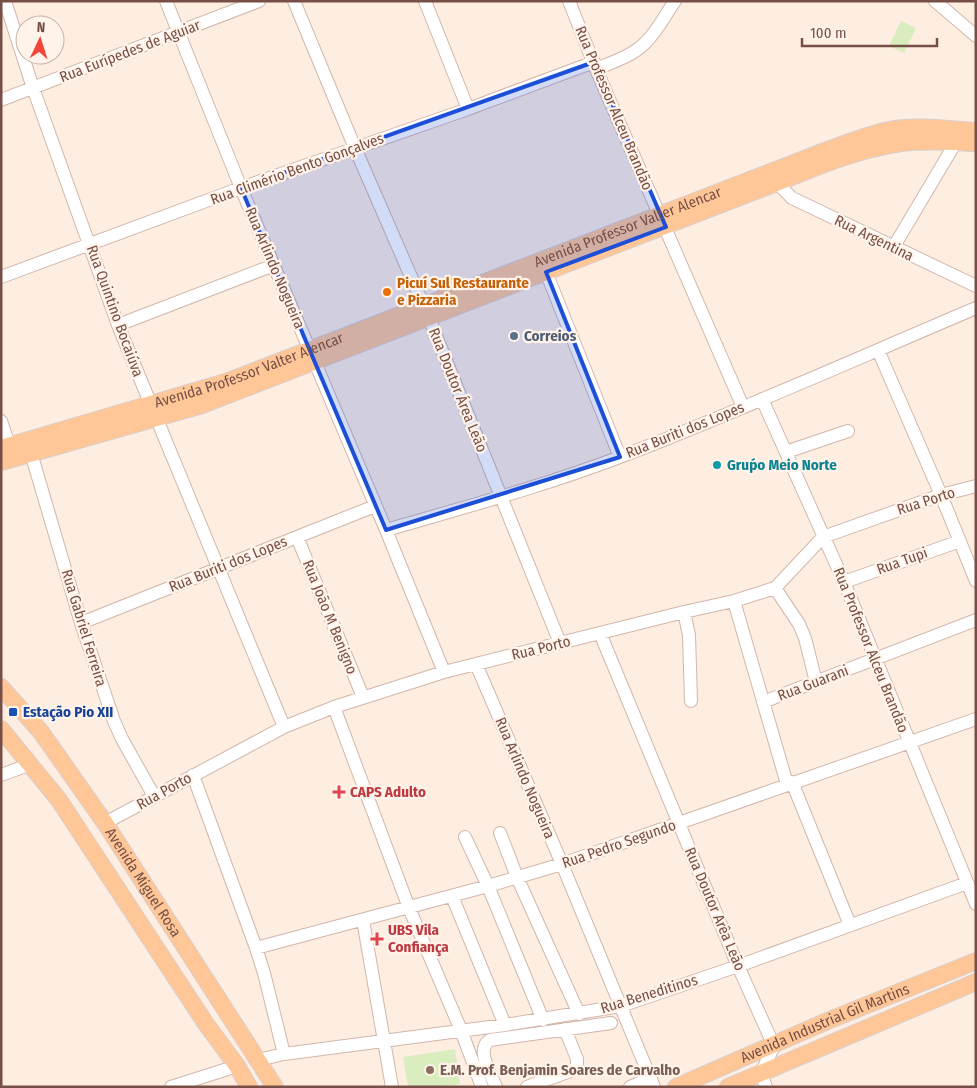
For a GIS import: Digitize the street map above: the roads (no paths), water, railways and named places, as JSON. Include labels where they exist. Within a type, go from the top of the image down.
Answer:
[{"type":"main road","name":"Avenida Professor Valter Alencar","points":[[6,454],[31,453],[153,411],[226,382],[312,356],[774,178],[852,141],[888,131],[914,128],[976,131]]},
{"type":"main road","name":"Avenida Professor Valter Alencar","points":[[774,178],[896,144],[927,142],[976,143]]},
{"type":"main road","name":"Avenida Professor Valter Alencar","points":[[426,312],[546,272],[663,220]]},
{"type":"main road","name":"Avenida Professor Valter Alencar","points":[[6,454],[153,411]]},
{"type":"main road","name":"Avenida Miguel Rosa","points":[[1,687],[41,732],[105,823],[275,1087]]},
{"type":"main road","name":"Avenida Miguel Rosa","points":[[1,729],[59,800],[200,1016],[237,1066],[249,1087]]},
{"type":"main road","name":"Avenida Industrial Gil Martins","points":[[676,1087],[841,1016],[976,961]]},
{"type":"main road","name":"Avenida Industrial Gil Martins","points":[[731,1086],[763,1080],[976,982]]},
{"type":"street","name":"Rua Quintino Bocaiúva","points":[[5,1],[33,88],[118,325],[220,567],[284,727]]},
{"type":"street","name":"Rua Arlindo Nogueira","points":[[166,1],[241,188],[444,672]]},
{"type":"street","name":"Rua Eurípedes de Aguiar","points":[[1,100],[259,1]]},
{"type":"street","name":"Rua Doutor Área Leão","points":[[294,1],[426,312],[560,643]]},
{"type":"street","points":[[425,1],[468,109]]},
{"type":"street","name":"Rua Professor Alceu Brandão","points":[[569,1],[595,66],[743,407]]},
{"type":"street","name":"Rua Climério Bento Gonçalves","points":[[1,277],[241,188],[628,55],[652,36],[674,1]]},
{"type":"street","points":[[939,3],[976,36]]},
{"type":"street","points":[[893,248],[956,142]]},
{"type":"street","name":"Rua Argentina","points":[[774,178],[792,198],[893,248],[976,286]]},
{"type":"street","points":[[118,325],[274,265]]},
{"type":"street","points":[[546,272],[620,457]]},
{"type":"street","name":"Rua Buriti dos Lopes","points":[[386,530],[501,497],[620,457],[976,308]]},
{"type":"street","points":[[878,350],[976,581]]},
{"type":"street","name":"Rua Professor Alceu Brandão","points":[[762,399],[844,582],[976,904]]},
{"type":"street","points":[[1,420],[6,454]]},
{"type":"street","points":[[786,452],[848,431]]},
{"type":"street","name":"Rua Gabriel Ferreira","points":[[31,453],[81,623],[114,721],[126,747],[154,796]]},
{"type":"street","name":"Rua Porto","points":[[105,823],[284,727],[334,706],[444,672],[734,601],[775,588],[824,537],[941,495],[976,486]]},
{"type":"street","name":"Rua Buriti dos Lopes","points":[[81,623],[375,506]]},
{"type":"street","name":"Rua João M Benigno","points":[[297,537],[363,697]]},
{"type":"street","name":"Rua Tupi","points":[[844,582],[960,541]]},
{"type":"street","points":[[775,588],[799,624],[805,638],[816,682]]},
{"type":"street","points":[[734,601],[763,702],[790,783],[850,925]]},
{"type":"street","points":[[684,612],[690,635],[691,701]]},
{"type":"street","name":"Rua Guarani","points":[[763,702],[976,620]]},
{"type":"street","name":"Rua Doutor Arêa Leão","points":[[600,633],[738,966],[774,1046]]},
{"type":"street","name":"Rua Arlindo Nogueira","points":[[476,664],[653,1082]]},
{"type":"street","points":[[334,706],[409,908],[461,1030],[482,1087]]},
{"type":"street","name":"Rua Pedro Segundo","points":[[256,948],[409,908],[562,864],[976,719]]},
{"type":"street","points":[[1,776],[31,764]]},
{"type":"street","points":[[193,775],[256,948],[284,1054]]},
{"type":"street","points":[[500,833],[517,877],[579,1014]]},
{"type":"street","points":[[465,837],[488,886],[543,1020]]},
{"type":"street","name":"Rua Beneditinos","points":[[258,1060],[284,1054],[543,1020],[621,1006],[738,966],[967,883]]},
{"type":"street","points":[[452,896],[505,1025]]},
{"type":"street","points":[[363,920],[392,1087]]},
{"type":"street","points":[[496,1087],[483,1054],[484,1044],[490,1040],[611,1023]]},
{"type":"street","points":[[527,1087],[573,1070],[577,1066],[577,1059],[565,1030]]},
{"type":"street","points":[[763,1080],[774,1046]]},
{"type":"street","points":[[171,1087],[237,1066]]},
{"type":"street","points":[[630,1087],[653,1082]]},
{"type":"place","name":"Picuí Sul Restaurante e Pizzaria","points":[[387,292]]},
{"type":"place","name":"Correios","points":[[514,336]]},
{"type":"place","name":"Gruṕo Meio Norte","points":[[717,465]]},
{"type":"place","name":"Estação Pio XII","points":[[13,712]]},
{"type":"place","name":"CAPS Adulto","points":[[339,792]]},
{"type":"place","name":"UBS Vila Confiança","points":[[377,939]]},
{"type":"place","name":"E.M. Prof. Benjamin Soares de Carvalho","points":[[430,1070]]}]
